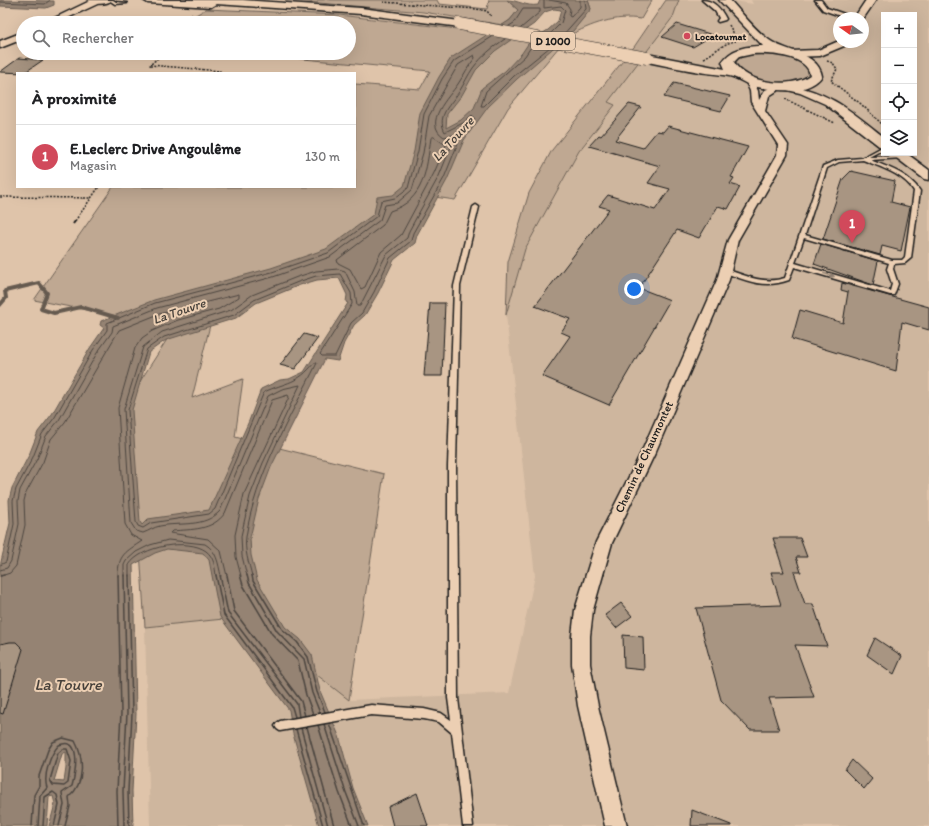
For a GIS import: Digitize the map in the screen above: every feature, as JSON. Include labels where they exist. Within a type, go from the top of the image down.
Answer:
[{"type":"main road","points":[[93,0],[107,0]]},
{"type":"main road","name":"D 1000","points":[[148,0],[318,9]]},
{"type":"main road","name":"D 1000","points":[[196,0],[403,15],[460,24],[678,65],[736,74]]},
{"type":"main road","points":[[723,0],[742,42],[762,50],[787,53]]},
{"type":"main road","points":[[723,0],[764,42],[803,59],[814,74],[798,86],[783,87],[749,80],[736,74],[728,66],[729,59],[735,54],[742,42]]},
{"type":"main road","name":"D 1000","points":[[647,58],[684,62],[707,62],[729,59]]},
{"type":"street","points":[[67,14],[83,0]]},
{"type":"street","points":[[63,16],[101,0]]},
{"type":"street","points":[[705,0],[718,10],[722,20]]},
{"type":"street","points":[[818,0],[825,9],[834,12]]},
{"type":"street","points":[[863,12],[871,0]]},
{"type":"street","points":[[0,45],[16,38]]},
{"type":"street","points":[[787,53],[820,53],[833,47]]},
{"type":"street","points":[[837,48],[833,54],[822,59],[816,64],[814,74],[881,131]]},
{"type":"street","name":"Chemin de Chaumontet","points":[[616,826],[588,706],[581,664],[581,636],[584,610],[604,542],[648,451],[725,271],[734,240],[782,155],[783,145],[755,102],[754,91],[749,80]]},
{"type":"street","points":[[761,110],[762,102],[767,93],[783,87],[806,91],[828,99],[848,113],[881,140]]},
{"type":"street","points":[[905,156],[929,176]]},
{"type":"street","points":[[907,156],[929,166]]},
{"type":"lane","points":[[111,0],[126,4]]},
{"type":"lane","points":[[863,159],[881,149]]},
{"type":"lane","points":[[725,271],[762,283],[776,284],[787,279],[825,167],[838,161],[887,156]]},
{"type":"lane","points":[[802,236],[892,262],[903,262],[908,258],[917,191],[916,186],[909,180],[863,159]]},
{"type":"lane","points":[[468,826],[453,698],[452,473],[457,294],[476,207]]},
{"type":"lane","points":[[792,264],[892,294],[895,284],[890,269],[892,262]]},
{"type":"lane","points":[[280,726],[371,710],[424,714],[441,718],[457,731]]},
{"type":"path","points":[[381,2],[487,11],[495,20]]},
{"type":"path","points":[[722,20],[733,31],[735,37],[742,42]]},
{"type":"path","points":[[707,62],[704,58],[712,54],[725,43],[742,42]]},
{"type":"path","points":[[822,59],[833,63],[837,69],[831,78],[831,81],[838,88],[861,104],[881,123]]},
{"type":"path","points":[[155,60],[150,65],[220,71],[219,72]]},
{"type":"path","points":[[767,93],[793,102]]},
{"type":"path","points":[[73,224],[98,188]]},
{"type":"path","points":[[0,197],[91,198]]},
{"type":"shaded area","points":[[285,0],[437,0],[439,4],[487,9],[489,0],[507,0],[518,10],[510,20],[503,25],[423,12]]},
{"type":"shaded area","points":[[588,0],[652,0],[641,19],[613,19],[595,24],[568,36],[591,9]]},
{"type":"shaded area","points":[[666,0],[679,0],[673,17],[608,102],[615,105],[579,151],[525,249],[506,315],[508,262],[529,193],[552,150],[634,47]]},
{"type":"shaded area","points":[[679,0],[729,0],[753,4],[751,0],[929,0],[929,826],[150,826],[145,627],[243,617],[349,700],[509,693],[535,576],[506,315],[525,249],[579,151],[615,105],[608,102],[673,17]]},
{"type":"shaded area","points":[[206,9],[347,16],[194,16]]},
{"type":"shaded area","points":[[356,17],[483,32],[559,47],[508,108],[455,200],[428,196],[214,309],[192,398],[243,379],[235,437],[384,474],[349,700],[243,617],[145,627],[130,397],[175,327],[34,300],[112,188],[356,188],[356,84],[420,89],[430,71],[314,60],[356,60]]},
{"type":"shaded area","points":[[773,53],[801,63],[808,69],[808,75],[795,82],[768,82],[751,77],[742,72],[736,65],[737,60],[748,54]]},
{"type":"water","points":[[0,0],[54,1],[54,5],[46,8],[0,6]]},
{"type":"water","name":"La Touvre","points":[[507,0],[538,5],[540,0],[588,0],[591,9],[573,31],[517,79],[488,107],[464,140],[447,180],[417,235],[415,243],[394,260],[378,293],[365,315],[354,325],[344,343],[338,361],[325,359],[271,467],[259,499],[250,538],[251,555],[257,580],[285,627],[300,639],[312,655],[320,691],[339,736],[353,788],[368,826],[319,826],[293,734],[289,710],[220,617],[209,560],[203,553],[167,549],[155,553],[133,565],[136,714],[132,791],[133,826],[49,826],[55,804],[53,796],[49,797],[47,826],[0,826],[0,566],[10,523],[9,500],[12,488],[29,455],[38,432],[52,414],[90,348],[104,328],[100,325],[101,321],[154,300],[271,268],[326,249],[374,214],[377,197],[393,195],[404,186],[414,151],[420,113],[451,58],[510,20],[518,10]],"holes":[[[554,9],[561,10],[558,21],[548,30],[530,41],[522,53],[505,71],[482,88],[474,108],[461,120],[446,128],[447,114],[462,95],[476,70],[495,51],[534,24],[545,12]],[[339,278],[347,295],[346,302],[348,303],[304,372],[289,379],[280,380],[261,389],[249,421],[209,510],[148,519],[142,525],[140,522],[132,410],[149,352],[166,340],[236,318],[256,303],[300,285],[317,280]],[[66,752],[64,782],[54,781],[62,754]]]},
{"type":"building","name":"Locatoumat","points":[[677,24],[713,35],[693,47],[662,37]]},
{"type":"building","points":[[16,60],[43,60],[25,72],[0,72]]},
{"type":"building","points":[[674,83],[730,96],[721,111],[664,97]]},
{"type":"building","points":[[629,104],[641,107],[615,140],[643,148],[657,131],[663,132],[668,126],[748,147],[731,177],[734,178],[730,184],[740,187],[728,209],[718,206],[699,238],[677,230],[639,288],[670,300],[609,405],[542,376],[570,336],[561,332],[570,319],[535,306],[609,209],[599,206],[608,195],[655,210],[670,189],[648,183],[660,166],[589,146],[599,135],[601,136]]},
{"type":"building","points":[[851,171],[895,181],[891,202],[910,207],[901,251],[882,246],[880,255],[823,239],[843,179]]},
{"type":"building","points":[[821,244],[878,261],[873,285],[814,264]]},
{"type":"building","points":[[842,283],[929,307],[929,330],[902,322],[896,371],[792,339],[800,310],[843,323],[848,292],[841,290]]},
{"type":"building","points":[[430,303],[445,303],[442,376],[424,376]]},
{"type":"building","points":[[304,334],[318,338],[295,369],[280,365]]},
{"type":"building","points":[[773,538],[800,538],[807,557],[796,557],[801,572],[794,572],[805,604],[813,604],[827,646],[795,645],[814,697],[769,698],[779,730],[750,730],[721,700],[696,608],[781,605],[771,572],[784,572]]},
{"type":"building","points":[[621,603],[632,616],[616,628],[605,615]]},
{"type":"building","points":[[623,635],[643,637],[644,670],[624,668]]},
{"type":"building","points":[[875,638],[902,656],[894,674],[867,655]]},
{"type":"building","points":[[16,642],[23,649],[3,714],[0,713],[0,644]]},
{"type":"building","points":[[852,760],[872,779],[864,789],[845,770]]},
{"type":"building","points":[[417,793],[428,826],[393,826],[388,807]]},
{"type":"building","points":[[692,810],[731,825],[731,826],[691,826]]},
{"type":"waterway","points":[[0,305],[6,298],[5,291],[39,283],[47,293],[41,309],[54,313],[81,307],[118,318]]},
{"type":"place","name":"Locatoumat","points":[[687,36]]},
{"type":"place","name":"E.Leclerc Drive Angoulême","points":[[852,243]]}]
